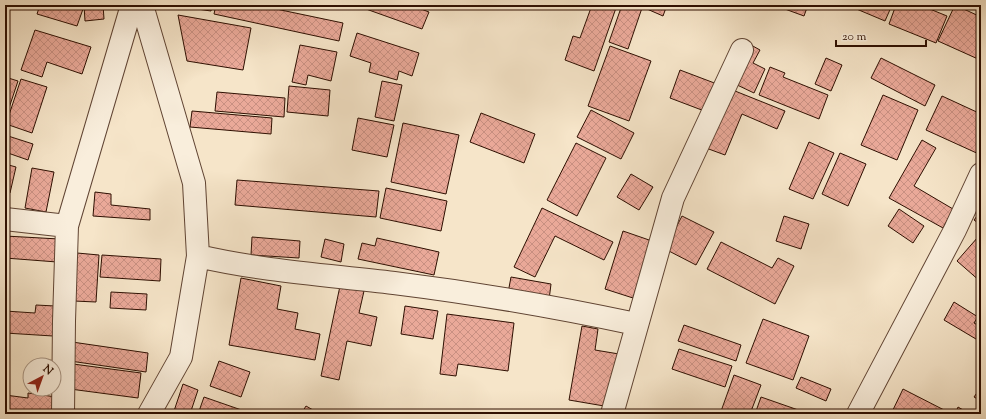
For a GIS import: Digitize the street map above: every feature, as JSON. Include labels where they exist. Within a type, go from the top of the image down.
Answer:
[{"type":"street","points":[[63,414],[67,226],[132,5]]},
{"type":"street","points":[[142,5],[194,183],[198,256],[181,357],[149,414]]},
{"type":"street","points":[[612,414],[636,324],[673,198],[742,50]]},
{"type":"street","points":[[858,414],[955,230],[981,174]]},
{"type":"street","points":[[5,219],[67,226]]},
{"type":"street","points":[[198,256],[235,265],[396,283],[573,311],[636,324]]},
{"type":"building","points":[[40,5],[71,5],[83,9],[77,26],[37,14]]},
{"type":"building","points":[[84,5],[103,5],[104,19],[85,21]]},
{"type":"building","points":[[170,5],[212,5],[211,11]]},
{"type":"building","points":[[216,5],[257,5],[343,23],[339,41],[214,14]]},
{"type":"building","points":[[368,5],[410,5],[429,12],[422,29],[366,9]]},
{"type":"building","points":[[592,5],[617,5],[594,71],[565,60],[573,36],[580,38]]},
{"type":"building","points":[[622,5],[643,5],[628,49],[609,42]]},
{"type":"building","points":[[648,5],[667,5],[663,16],[647,9]]},
{"type":"building","points":[[774,5],[808,5],[804,16]]},
{"type":"building","points":[[847,5],[892,5],[885,21]]},
{"type":"building","points":[[896,5],[920,5],[947,16],[936,43],[889,24]]},
{"type":"building","points":[[955,5],[981,17],[981,51],[978,59],[938,41]]},
{"type":"building","points":[[178,15],[251,28],[243,70],[187,61]]},
{"type":"building","points":[[35,30],[91,47],[82,74],[47,62],[42,77],[21,70]]},
{"type":"building","points":[[357,33],[419,53],[412,76],[399,71],[397,80],[369,72],[371,63],[350,56]]},
{"type":"building","points":[[300,45],[337,52],[331,81],[308,75],[306,85],[292,82]]},
{"type":"building","points":[[751,45],[760,50],[753,63],[765,69],[754,93],[733,83]]},
{"type":"building","points":[[610,46],[651,61],[629,121],[588,106]]},
{"type":"building","points":[[826,58],[842,65],[831,91],[815,84]]},
{"type":"building","points":[[881,58],[935,85],[925,106],[871,78]]},
{"type":"building","points":[[770,67],[785,73],[783,77],[828,95],[819,119],[759,95]]},
{"type":"building","points":[[680,70],[717,84],[707,112],[670,98]]},
{"type":"building","points":[[5,77],[18,81],[7,114],[5,114]]},
{"type":"building","points":[[21,79],[47,87],[32,133],[6,124]]},
{"type":"building","points":[[382,81],[402,85],[394,121],[375,117]]},
{"type":"building","points":[[289,86],[330,90],[328,116],[287,112]]},
{"type":"building","points":[[730,89],[785,111],[777,129],[742,114],[725,155],[706,148]]},
{"type":"building","points":[[217,92],[285,98],[284,117],[215,111]]},
{"type":"building","points":[[883,95],[918,110],[897,160],[861,145]]},
{"type":"building","points":[[942,96],[981,114],[981,155],[926,130]]},
{"type":"building","points":[[591,110],[634,133],[621,159],[577,137]]},
{"type":"building","points":[[192,111],[272,118],[271,134],[190,127]]},
{"type":"building","points":[[481,113],[535,134],[524,163],[470,142]]},
{"type":"building","points":[[358,118],[394,125],[387,157],[352,150]]},
{"type":"building","points":[[403,123],[459,135],[446,194],[391,182]]},
{"type":"building","points":[[5,135],[33,144],[28,160],[5,152]]},
{"type":"building","points":[[922,140],[936,148],[914,186],[953,209],[943,228],[889,198]]},
{"type":"building","points":[[809,142],[834,153],[813,199],[789,189]]},
{"type":"building","points":[[576,143],[606,158],[577,216],[547,200]]},
{"type":"building","points":[[840,153],[866,164],[848,206],[822,194]]},
{"type":"building","points":[[5,164],[16,167],[10,193],[5,192]]},
{"type":"building","points":[[32,168],[54,172],[46,212],[25,208]]},
{"type":"building","points":[[631,174],[653,187],[639,210],[617,197]]},
{"type":"building","points":[[237,180],[379,191],[376,217],[235,205]]},
{"type":"building","points":[[386,188],[447,201],[441,231],[380,218]]},
{"type":"building","points":[[95,192],[111,194],[111,205],[150,209],[150,220],[93,216]]},
{"type":"building","points":[[542,208],[613,242],[604,260],[555,236],[535,277],[514,267]]},
{"type":"building","points":[[899,209],[924,226],[913,243],[888,226]]},
{"type":"building","points":[[981,211],[981,225],[974,220]]},
{"type":"building","points":[[682,216],[714,232],[696,265],[665,249]]},
{"type":"building","points":[[784,216],[809,224],[801,249],[776,241]]},
{"type":"building","points":[[623,231],[652,241],[633,298],[605,289]]},
{"type":"building","points":[[5,236],[59,239],[57,262],[5,258]]},
{"type":"building","points":[[252,237],[300,241],[299,258],[251,255]]},
{"type":"building","points":[[978,237],[981,240],[981,282],[957,261]]},
{"type":"building","points":[[377,238],[439,252],[434,275],[358,259],[362,243],[375,246]]},
{"type":"building","points":[[325,239],[344,244],[341,262],[321,257]]},
{"type":"building","points":[[721,242],[772,268],[778,258],[794,266],[775,304],[707,269]]},
{"type":"building","points":[[77,253],[99,255],[96,302],[74,301]]},
{"type":"building","points":[[102,255],[161,259],[160,281],[100,277]]},
{"type":"building","points":[[511,277],[551,284],[549,300],[508,293]]},
{"type":"building","points":[[241,278],[281,286],[277,309],[298,313],[295,329],[320,334],[315,360],[229,345]]},
{"type":"building","points":[[340,286],[364,291],[359,313],[377,317],[371,346],[347,341],[339,380],[321,376]]},
{"type":"building","points":[[111,292],[147,294],[146,310],[110,308]]},
{"type":"building","points":[[954,302],[978,317],[974,323],[981,327],[981,342],[944,320]]},
{"type":"building","points":[[36,305],[55,306],[53,336],[5,333],[5,311],[35,313]]},
{"type":"building","points":[[405,306],[438,311],[433,339],[401,334]]},
{"type":"building","points":[[447,314],[514,323],[508,371],[458,364],[456,376],[440,374]]},
{"type":"building","points":[[763,319],[809,336],[793,380],[746,363]]},
{"type":"building","points":[[684,325],[741,345],[736,361],[678,341]]},
{"type":"building","points":[[582,326],[598,329],[595,350],[619,354],[610,407],[569,400]]},
{"type":"building","points":[[72,342],[148,353],[146,372],[70,361]]},
{"type":"building","points":[[679,349],[732,366],[725,387],[672,369]]},
{"type":"building","points":[[219,361],[250,372],[241,397],[210,386]]},
{"type":"building","points":[[73,364],[141,373],[138,398],[70,389]]},
{"type":"building","points":[[734,375],[761,385],[750,414],[720,414]]},
{"type":"building","points":[[801,377],[831,389],[826,401],[796,388]]},
{"type":"building","points":[[183,384],[198,390],[190,414],[173,414]]},
{"type":"building","points":[[981,387],[981,401],[974,397]]},
{"type":"building","points":[[903,389],[948,412],[947,414],[891,414]]},
{"type":"building","points":[[5,395],[28,398],[56,397],[54,414],[5,414]]},
{"type":"building","points":[[204,397],[253,414],[198,414]]},
{"type":"building","points":[[761,397],[804,412],[804,414],[755,414]]},
{"type":"building","points":[[306,406],[320,414],[301,414]]},
{"type":"building","points":[[958,407],[970,414],[955,414]]}]
